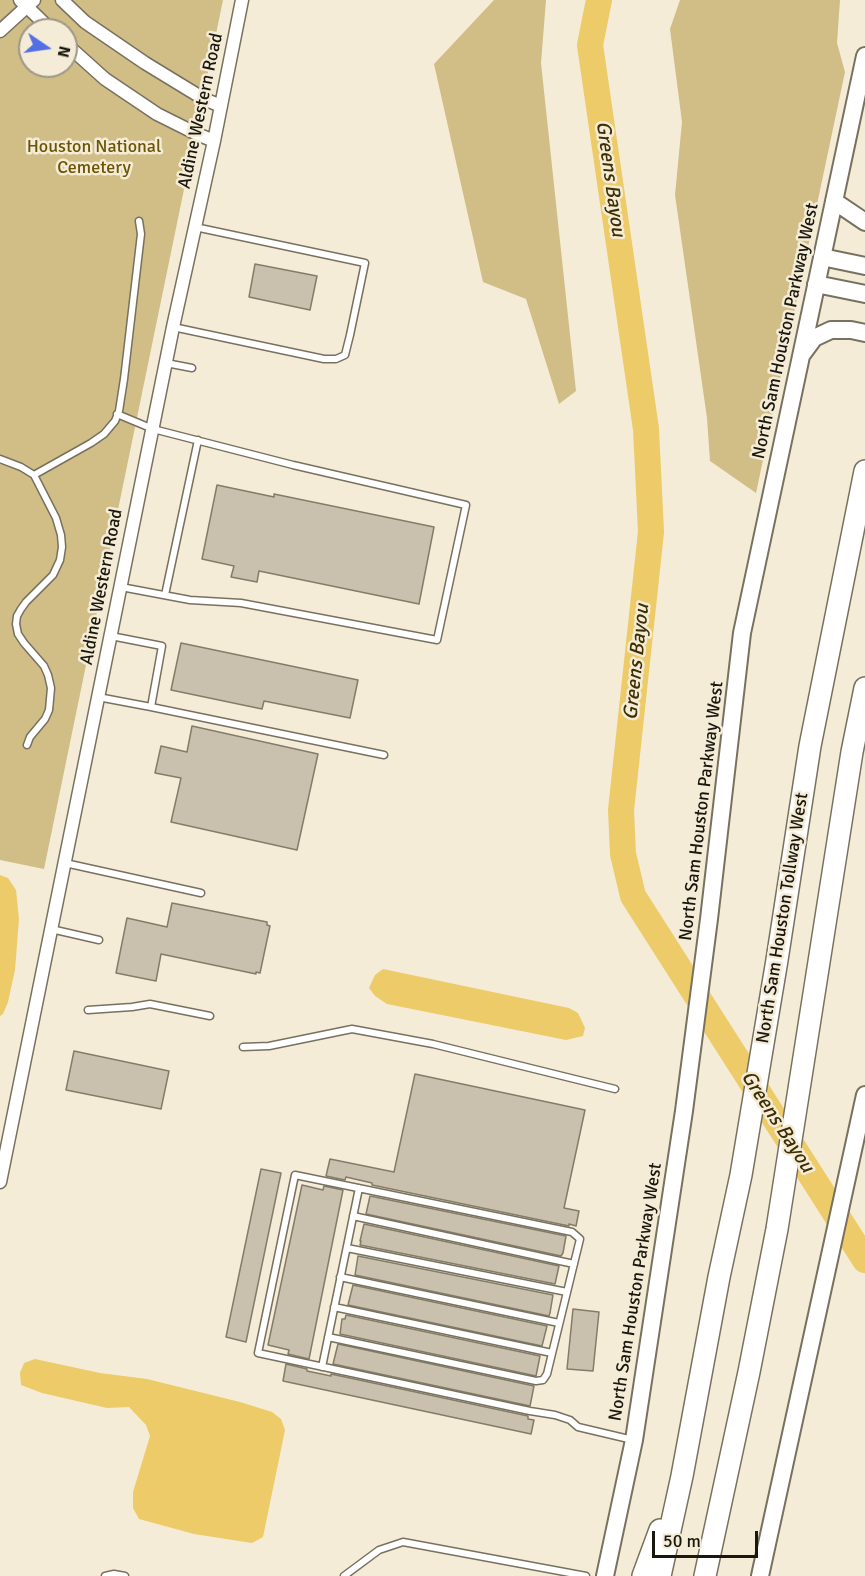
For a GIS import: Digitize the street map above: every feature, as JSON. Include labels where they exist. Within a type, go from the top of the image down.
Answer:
[{"type":"highway","name":"North Sam Houston Tollway West","points":[[660,1576],[682,1476],[719,1277],[741,1174],[810,746],[865,471]]},
{"type":"highway","points":[[705,1576],[777,1229],[852,752],[865,688]]},
{"type":"highway","points":[[643,1576],[682,1476]]},
{"type":"main road","name":"North Sam Houston Parkway West","points":[[606,1576],[634,1440],[684,1111],[742,633],[865,56]]},
{"type":"main road","points":[[834,201],[865,222]]},
{"type":"main road","points":[[822,257],[865,266]]},
{"type":"main road","points":[[816,284],[865,294]]},
{"type":"main road","points":[[801,356],[814,338],[831,330],[865,333]]},
{"type":"main road","points":[[760,1576],[865,1097]]},
{"type":"street","points":[[63,0],[85,22],[145,63],[204,99],[221,106]]},
{"type":"street","name":"Aldine Western Road","points":[[0,1182],[173,327],[242,0]]},
{"type":"street","points":[[0,31],[26,2],[40,18]]},
{"type":"street","points":[[78,55],[105,80],[157,114],[214,141]]},
{"type":"lane","points":[[34,475],[91,443],[115,422],[124,379],[141,234],[139,221]]},
{"type":"lane","points":[[173,327],[324,359],[336,359],[345,355],[350,335],[365,263],[195,227]]},
{"type":"lane","points":[[166,363],[192,368]]},
{"type":"lane","points":[[117,414],[153,429],[466,506],[437,640],[241,603],[190,600],[121,587]]},
{"type":"lane","points":[[165,596],[198,440]]},
{"type":"lane","points":[[0,459],[34,475],[56,518],[61,535],[60,560],[54,574],[26,602],[17,616],[18,634],[44,666],[51,688],[49,710],[27,745]]},
{"type":"lane","points":[[111,636],[162,646],[151,707]]},
{"type":"lane","points":[[98,697],[384,755]]},
{"type":"lane","points":[[65,863],[201,893]]},
{"type":"lane","points":[[51,929],[99,940]]},
{"type":"lane","points":[[88,1010],[150,1004],[210,1016]]},
{"type":"lane","points":[[243,1047],[269,1046],[352,1029],[433,1044],[615,1089]]},
{"type":"lane","points":[[328,1337],[536,1381],[543,1380],[547,1374],[580,1239],[572,1232],[296,1174],[258,1353],[555,1415],[570,1420],[578,1428],[634,1440]]},
{"type":"lane","points":[[322,1367],[359,1188]]},
{"type":"lane","points":[[353,1216],[574,1264]]},
{"type":"lane","points":[[346,1248],[567,1292]]},
{"type":"lane","points":[[340,1276],[559,1323]]},
{"type":"lane","points":[[334,1307],[552,1353]]},
{"type":"lane","points":[[344,1576],[379,1550],[403,1542],[586,1576]]},
{"type":"lane","points":[[105,1576],[114,1574],[124,1576]]},
{"type":"green space","name":"Houston National Cemetery","points":[[0,0],[223,0],[44,869],[0,860]]},
{"type":"green space","points":[[494,0],[546,0],[541,63],[576,391],[559,404],[526,299],[483,282],[434,64]]},
{"type":"green space","points":[[680,0],[840,0],[837,43],[845,72],[756,493],[710,461],[707,418],[675,195],[682,122],[670,29]]},
{"type":"shaded area","points":[[0,875],[8,878],[16,890],[19,919],[15,970],[8,1002],[0,1016]]},
{"type":"shaded area","points":[[383,969],[569,1008],[578,1013],[585,1028],[583,1036],[566,1040],[387,1004],[375,996],[369,988],[375,975]]},
{"type":"shaded area","points":[[35,1359],[100,1373],[147,1379],[240,1402],[272,1412],[281,1419],[285,1430],[263,1537],[252,1543],[194,1534],[139,1519],[133,1508],[133,1492],[150,1436],[146,1425],[129,1407],[107,1408],[42,1393],[21,1385],[20,1373],[24,1363]]},
{"type":"building","points":[[255,264],[317,276],[310,310],[249,297]]},
{"type":"building","points":[[217,485],[274,497],[274,494],[434,527],[419,604],[259,571],[257,582],[231,577],[234,566],[202,559]]},
{"type":"building","points":[[181,643],[358,680],[350,718],[264,701],[262,709],[171,690]]},
{"type":"building","points":[[192,726],[318,754],[297,850],[171,822],[181,778],[155,773],[161,746],[187,752]]},
{"type":"building","points":[[172,903],[267,922],[270,926],[260,973],[161,954],[156,981],[116,973],[127,918],[167,927]]},
{"type":"building","points":[[74,1051],[169,1071],[161,1109],[66,1090]]},
{"type":"building","points":[[415,1074],[585,1110],[564,1208],[579,1211],[576,1226],[372,1185],[372,1183],[346,1177],[345,1180],[326,1176],[330,1159],[394,1172]]},
{"type":"building","points":[[261,1169],[281,1173],[246,1342],[226,1337]]},
{"type":"building","points":[[302,1185],[323,1190],[324,1186],[343,1190],[309,1359],[288,1354],[289,1350],[268,1345]]},
{"type":"building","points":[[370,1196],[566,1236],[563,1253],[561,1256],[366,1214]]},
{"type":"building","points":[[364,1224],[559,1266],[555,1284],[360,1245]]},
{"type":"building","points":[[358,1256],[553,1295],[550,1313],[549,1316],[355,1275]]},
{"type":"building","points":[[353,1285],[547,1326],[542,1346],[348,1305]]},
{"type":"building","points":[[573,1309],[599,1312],[593,1371],[567,1369]]},
{"type":"building","points":[[346,1315],[540,1356],[536,1376],[340,1334],[342,1319],[345,1319]]},
{"type":"building","points":[[338,1344],[534,1386],[530,1406],[333,1364]]},
{"type":"building","points":[[286,1364],[307,1369],[307,1371],[331,1376],[331,1374],[528,1416],[528,1419],[534,1420],[531,1434],[283,1381]]},
{"type":"waterway","name":"Greens Bayou","points":[[599,0],[590,45],[646,429],[651,532],[621,810],[623,854],[633,896],[865,1260]]}]
